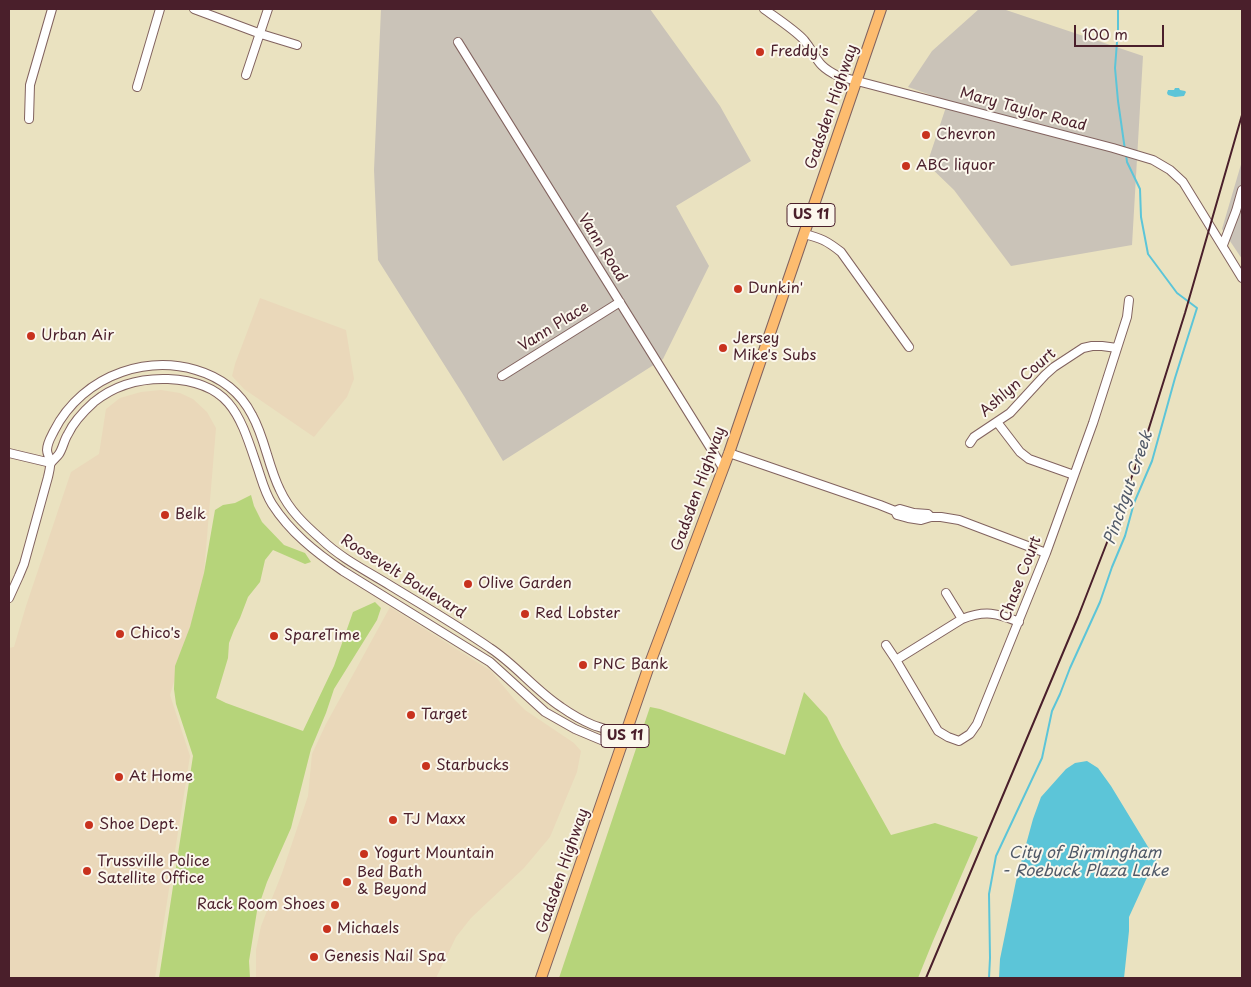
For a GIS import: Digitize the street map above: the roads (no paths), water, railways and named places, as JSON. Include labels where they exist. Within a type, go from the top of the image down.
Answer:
[{"type":"main road","name":"Gadsden Highway","points":[[541,978],[620,741],[724,468],[881,9]]},
{"type":"street","points":[[29,119],[30,85],[52,9]]},
{"type":"street","points":[[137,87],[160,9]]},
{"type":"street","points":[[194,9],[260,34],[297,45]]},
{"type":"street","points":[[246,75],[268,9]]},
{"type":"street","name":"Mary Taylor Road","points":[[764,9],[803,39],[818,63],[826,70],[838,76],[886,87],[1153,160],[1170,170],[1183,182],[1242,278]]},
{"type":"street","name":"Vann Road","points":[[458,42],[724,468]]},
{"type":"street","points":[[1223,245],[1242,190]]},
{"type":"street","points":[[804,234],[821,238],[841,252],[909,347]]},
{"type":"street","name":"Chase Court","points":[[886,645],[938,730],[948,737],[959,741],[970,734],[977,724],[1046,553],[1093,423],[1127,317],[1129,300]]},
{"type":"street","name":"Vann Place","points":[[502,376],[620,302]]},
{"type":"street","name":"Ashlyn Court","points":[[970,443],[974,436],[1010,413],[1044,375],[1083,348],[1102,346],[1117,348]]},
{"type":"street","name":"Roosevelt Boulevard","points":[[51,463],[47,450],[50,439],[64,414],[90,388],[110,376],[126,370],[155,366],[182,367],[210,375],[228,386],[247,405],[257,426],[280,492],[299,518],[325,543],[356,566],[488,646],[516,668],[558,706],[588,723],[611,732],[620,741]]},
{"type":"street","name":"Roosevelt Boulevard","points":[[9,598],[24,564],[51,463],[59,454],[68,432],[81,415],[102,396],[120,386],[144,379],[159,378],[195,382],[208,387],[222,396],[236,412],[271,503],[285,522],[314,551],[485,659],[507,676],[545,712],[575,729],[606,742],[620,741]]},
{"type":"street","points":[[997,422],[1020,452],[1029,459],[1074,475]]},
{"type":"street","points":[[9,453],[51,463]]},
{"type":"street","points":[[729,453],[895,511],[900,509],[928,514],[931,517],[959,520],[1046,553]]},
{"type":"street","points":[[946,593],[962,619]]},
{"type":"street","points":[[896,660],[962,619],[980,613],[991,613],[1018,622]]},
{"type":"water","points":[[1175,88],[1185,91],[1184,96],[1175,97],[1168,95],[1168,90],[1174,90]]},
{"type":"water","name":"City of Birmingham - Roebuck Plaza Lake","points":[[1087,761],[1098,768],[1111,786],[1156,860],[1129,917],[1124,978],[999,978],[1000,959],[1016,881],[1041,797],[1066,769],[1075,763]]},
{"type":"waterway","name":"Pinchgut Creek","points":[[1118,9],[1115,68],[1125,150]]},
{"type":"waterway","name":"Pinchgut Creek","points":[[989,978],[989,894],[996,856],[1042,758],[1052,711],[1100,602],[1125,536],[1134,503],[1152,461],[1197,308],[1177,293],[1148,254],[1141,217],[1140,189],[1127,162],[1126,154]]},
{"type":"railway","points":[[926,978],[1078,617],[1144,444],[1185,313],[1242,115]]},
{"type":"place","name":"Freddy's","points":[[760,52]]},
{"type":"place","name":"Chevron","points":[[926,135]]},
{"type":"place","name":"ABC liquor","points":[[906,166]]},
{"type":"place","name":"Dunkin'","points":[[738,289]]},
{"type":"place","name":"Urban Air","points":[[31,336]]},
{"type":"place","name":"Jersey Mike's Subs","points":[[723,348]]},
{"type":"place","name":"Belk","points":[[165,515]]},
{"type":"place","name":"Olive Garden","points":[[468,584]]},
{"type":"place","name":"Red Lobster","points":[[525,614]]},
{"type":"place","name":"Chico's","points":[[120,634]]},
{"type":"place","name":"SpareTime","points":[[274,636]]},
{"type":"place","name":"PNC Bank","points":[[583,665]]},
{"type":"place","name":"Target","points":[[411,715]]},
{"type":"place","name":"Starbucks","points":[[426,766]]},
{"type":"place","name":"At Home","points":[[119,777]]},
{"type":"place","name":"TJ Maxx","points":[[393,820]]},
{"type":"place","name":"Shoe Dept.","points":[[89,825]]},
{"type":"place","name":"Yogurt Mountain","points":[[364,854]]},
{"type":"place","name":"Trussville Police Satellite Office","points":[[87,871]]},
{"type":"place","name":"Bed Bath & Beyond","points":[[347,882]]},
{"type":"place","name":"Rack Room Shoes","points":[[335,905]]},
{"type":"place","name":"Michaels","points":[[327,929]]},
{"type":"place","name":"Genesis Nail Spa","points":[[314,957]]}]
